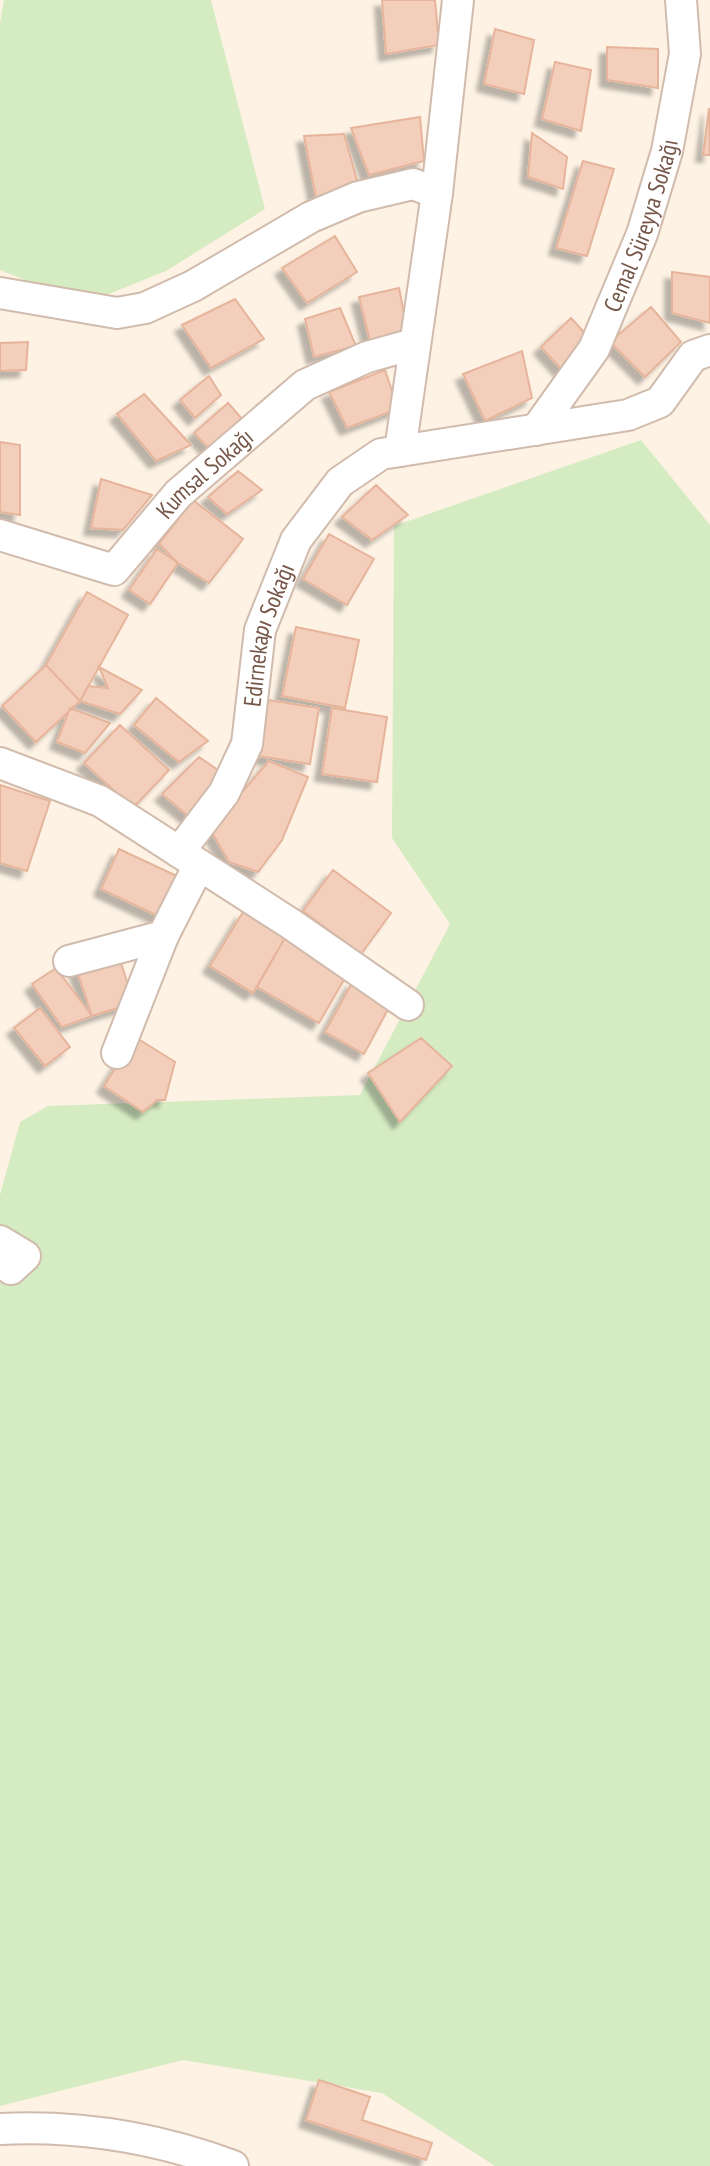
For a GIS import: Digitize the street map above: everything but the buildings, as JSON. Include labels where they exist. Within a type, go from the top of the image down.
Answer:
[{"type":"street","points":[[400,451],[437,193],[458,0]]},
{"type":"street","name":"Cemal Süreyya Sokağı","points":[[536,430],[594,349],[642,234],[667,151],[685,54],[681,0]]},
{"type":"street","points":[[0,293],[117,313],[145,308],[193,286],[311,217],[358,197],[413,184],[437,193]]},
{"type":"street","name":"Kumsal Sokağı","points":[[0,535],[114,570],[178,494],[305,385],[367,357],[414,344]]},
{"type":"street","name":"Edirnekapı Sokağı","points":[[117,1053],[163,936],[189,858],[247,744],[260,630],[296,540],[340,482],[381,454],[628,415],[660,402],[693,356],[710,350]]},
{"type":"street","points":[[0,763],[100,801],[408,1005]]},
{"type":"street","points":[[69,961],[163,936]]},
{"type":"street","points":[[0,1241],[25,1256],[11,1269]]},
{"type":"street","points":[[0,2129],[60,2126],[182,2147],[233,2166]]},
{"type":"green space","points":[[4,0],[211,0],[265,209],[166,271],[101,297],[46,288],[0,270],[0,23]]},
{"type":"green space","points":[[641,440],[710,525],[710,2166],[495,2166],[382,2093],[183,2060],[0,2106],[0,1195],[20,1122],[48,1106],[360,1095],[450,924],[392,838],[394,526]]}]
